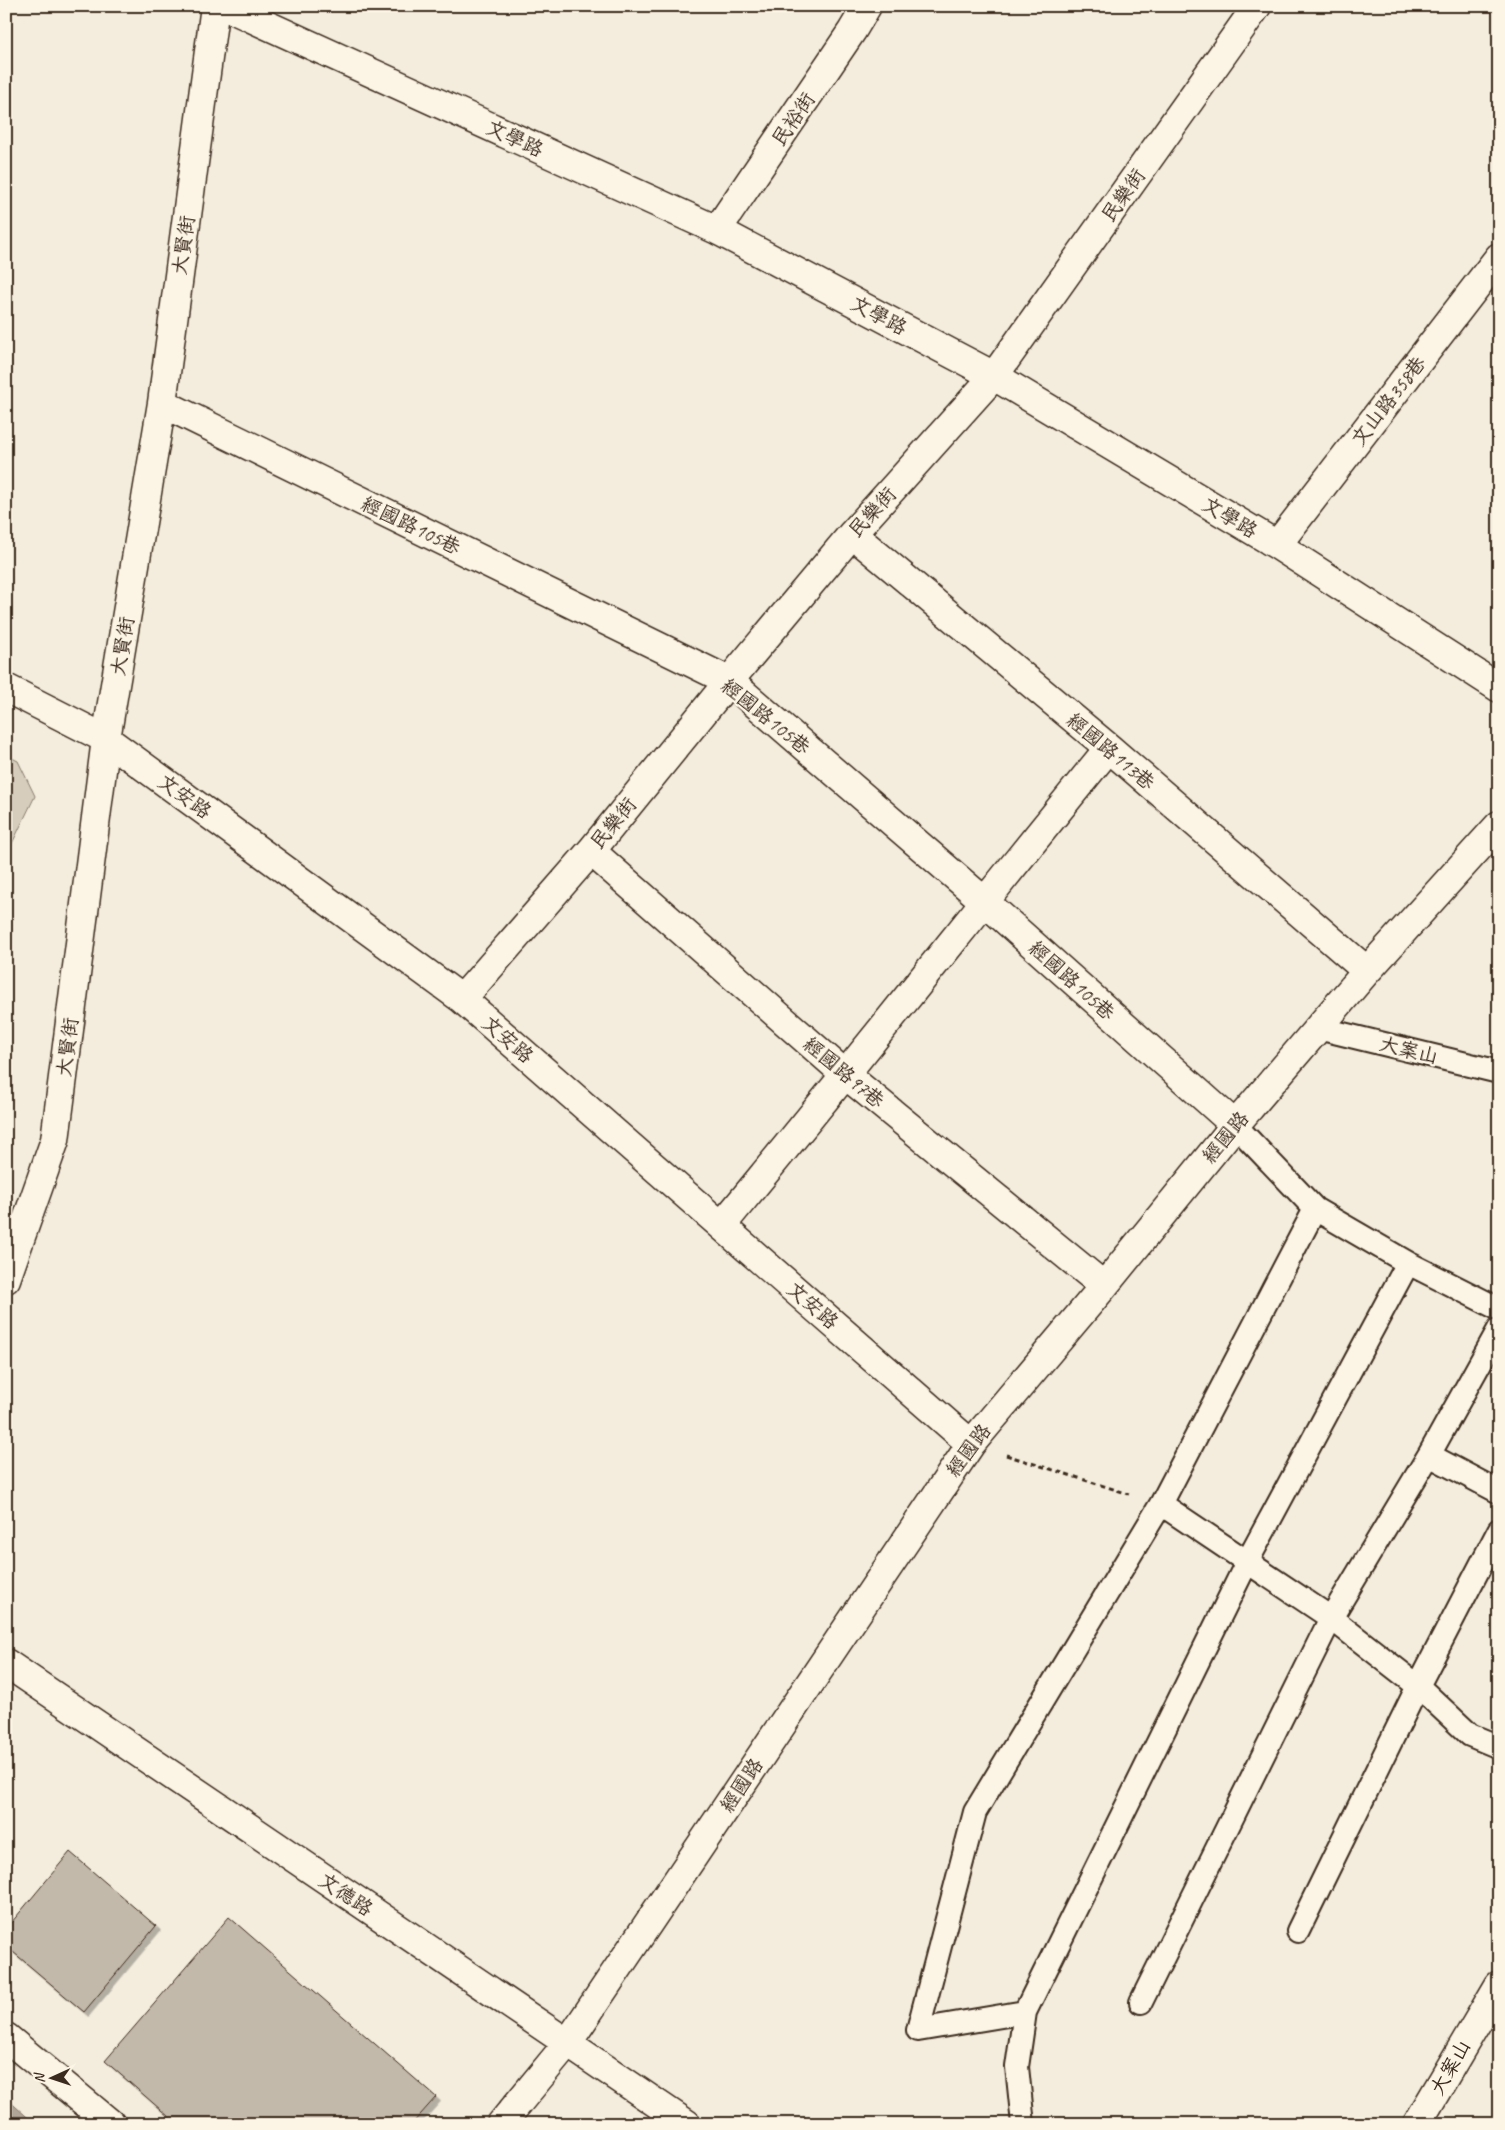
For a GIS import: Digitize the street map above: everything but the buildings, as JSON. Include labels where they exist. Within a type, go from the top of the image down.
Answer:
[{"type":"street","name":"大賢街","points":[[6,1279],[55,1140],[106,739],[162,403],[215,6]]},
{"type":"street","name":"文學路","points":[[226,6],[717,230],[994,376],[1278,545],[1499,688]]},
{"type":"street","name":"民裕街","points":[[717,230],[867,6]]},
{"type":"street","name":"民樂街","points":[[462,999],[591,851],[729,681],[852,534],[994,376],[1257,6]]},
{"type":"street","name":"文山路358巷","points":[[1278,545],[1499,257]]},
{"type":"street","name":"經國路105巷","points":[[162,403],[729,681],[984,902],[1235,1124]]},
{"type":"street","name":"經國路113巷","points":[[852,534],[1110,748],[1367,971]]},
{"type":"street","name":"文安路","points":[[6,688],[106,739],[462,999],[970,1444]]},
{"type":"street","points":[[722,1225],[846,1075],[1110,748]]},
{"type":"street","name":"經國路","points":[[502,2124],[567,2044],[970,1444],[1104,1286],[1235,1124],[1367,971],[1499,826]]},
{"type":"street","name":"經國路97巷","points":[[591,851],[846,1075],[1104,1286]]},
{"type":"street","name":"文德路","points":[[6,1663],[687,2124]]},
{"type":"street","name":"大案山","points":[[1418,2124],[1491,2016],[1499,1985]]},
{"type":"street","points":[[6,2037],[110,2124]]},
{"type":"lane","name":"大案山","points":[[1318,1028],[1499,1072]]},
{"type":"lane","points":[[1235,1124],[1316,1209],[1408,1264],[1499,1309]]},
{"type":"lane","points":[[1025,2012],[918,2030],[975,1812],[1161,1504],[1316,1209]]},
{"type":"lane","points":[[1023,2124],[1017,2067],[1025,2012],[1247,1562],[1408,1264]]},
{"type":"lane","points":[[1141,2002],[1331,1618],[1429,1455],[1499,1329]]},
{"type":"lane","points":[[1429,1455],[1499,1492]]},
{"type":"lane","points":[[1161,1504],[1331,1618],[1418,1686],[1470,1735],[1499,1747]]},
{"type":"lane","points":[[1298,1932],[1418,1686],[1499,1530]]},
{"type":"path","points":[[970,1444],[1161,1504]]},
{"type":"shaded area","points":[[6,755],[18,761],[35,796],[6,856]]},
{"type":"shaded area","points":[[6,2098],[35,2124],[6,2124]]}]
